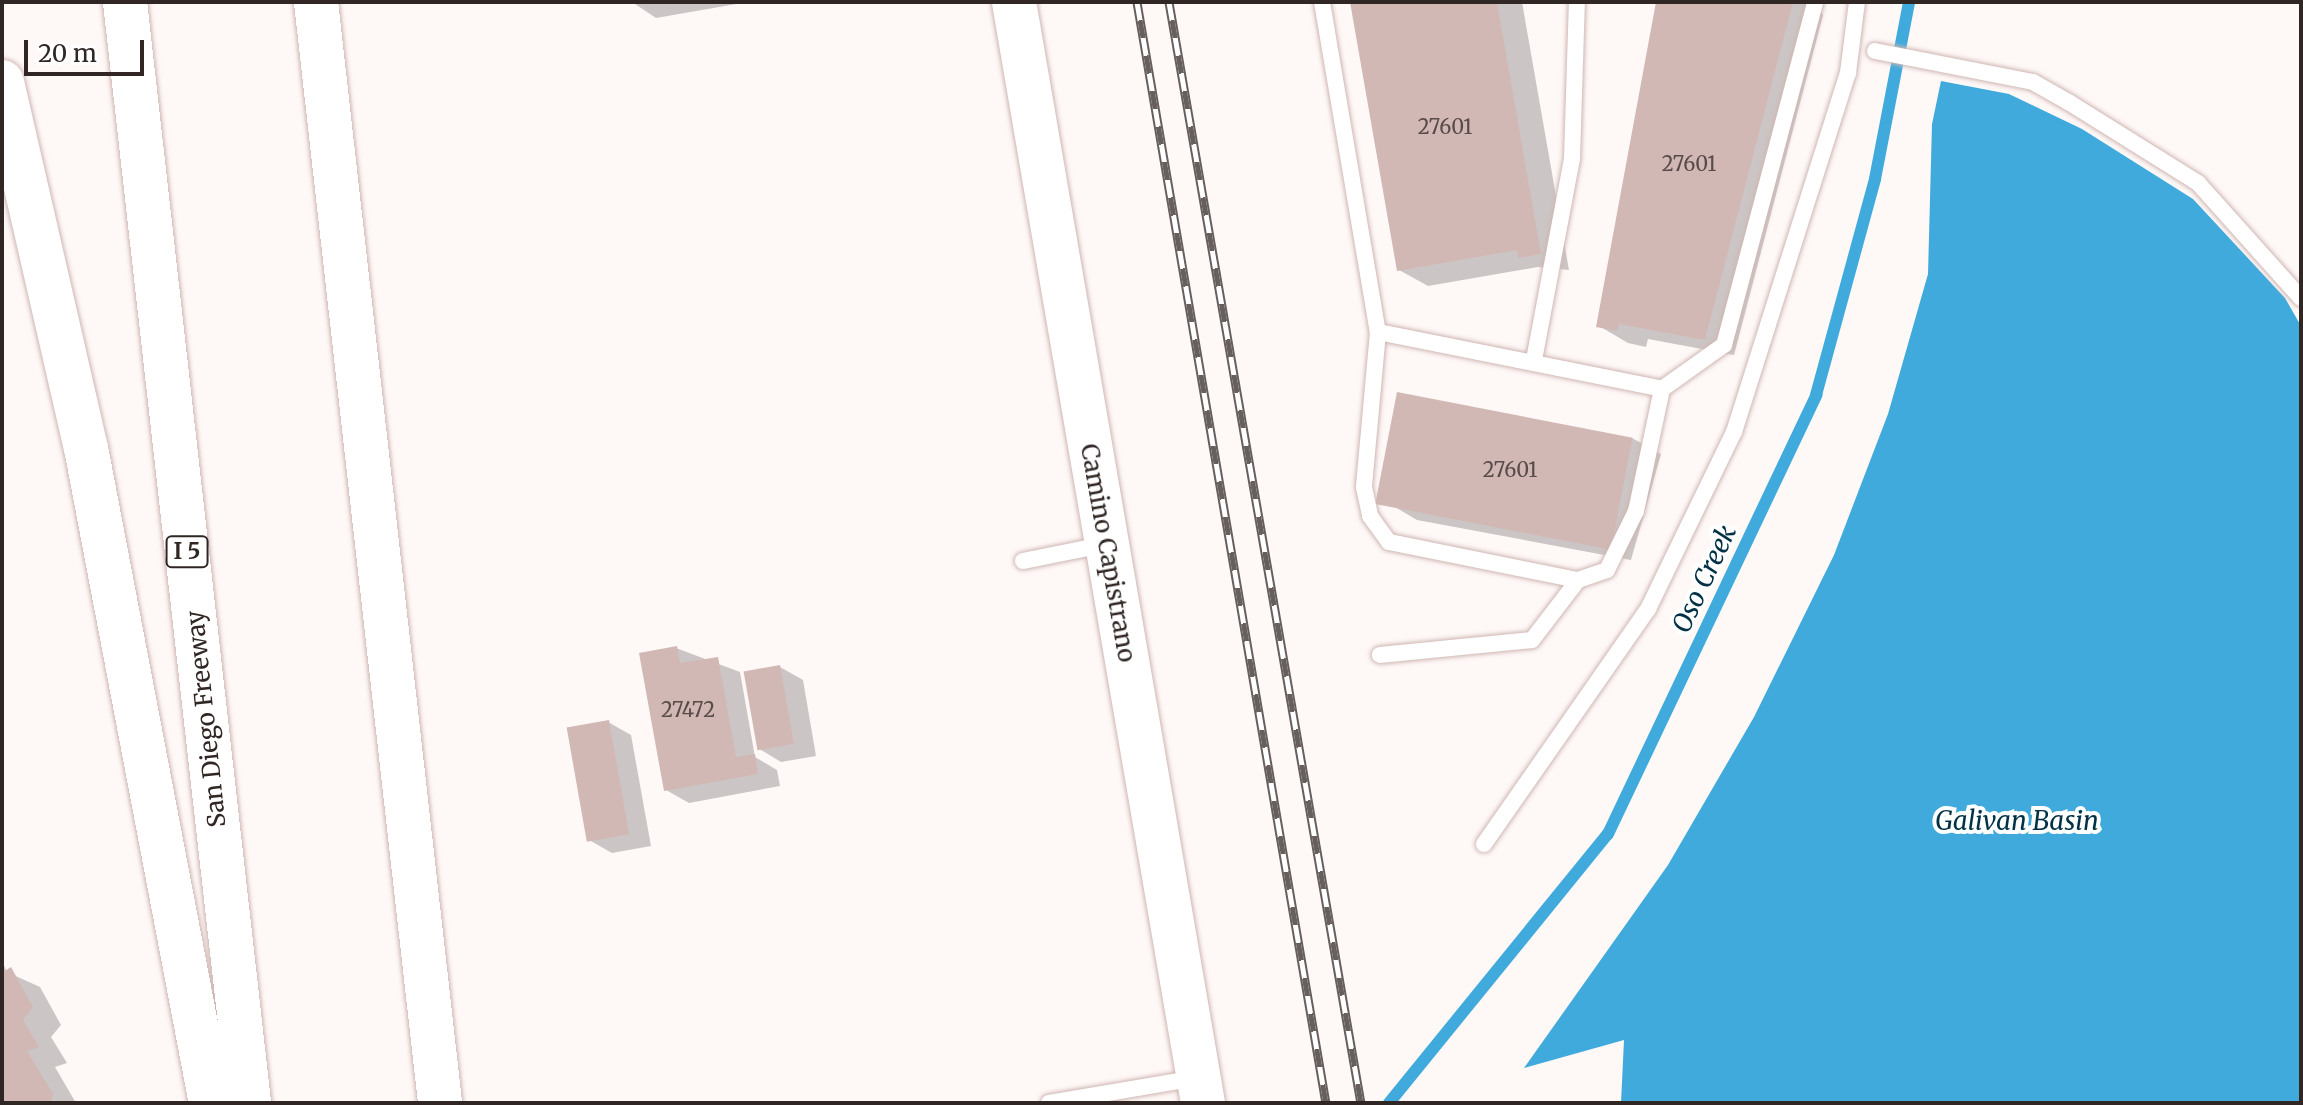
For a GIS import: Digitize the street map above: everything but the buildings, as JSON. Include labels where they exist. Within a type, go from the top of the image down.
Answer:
[{"type":"main road","name":"San Diego Freeway","points":[[125,2],[249,1103]]},
{"type":"main road","points":[[316,2],[440,1103]]},
{"type":"main road","name":"Camino Capistrano","points":[[1014,2],[1200,1090]]},
{"type":"main road","points":[[2,82],[86,448],[211,1103]]},
{"type":"lane","points":[[1322,2],[1378,332],[1364,487],[1370,516],[1389,542],[1578,580],[1607,570],[1636,511],[1662,389],[1724,345],[1815,2]]},
{"type":"lane","points":[[1534,360],[1572,158],[1577,2]]},
{"type":"lane","points":[[1484,844],[1648,609],[1734,432],[1864,48],[1857,2]]},
{"type":"lane","points":[[1864,48],[2033,82],[2070,103],[2198,183],[2301,298]]},
{"type":"lane","points":[[1378,332],[1534,360],[1662,389]]},
{"type":"lane","points":[[1023,561],[1107,544]]},
{"type":"lane","points":[[1380,655],[1532,640],[1578,580]]},
{"type":"lane","points":[[1049,1103],[1200,1090]]},
{"type":"water","name":"Galivan Basin","points":[[1941,81],[2009,94],[2082,129],[2193,199],[2285,298],[2301,326],[2301,1103],[1621,1103],[1624,1040],[1524,1068],[1668,865],[1754,717],[1834,555],[1888,414],[1928,274],[1932,124]]},
{"type":"waterway","name":"Oso Creek","points":[[1389,1103],[1608,834],[1816,395],[1875,179],[1909,2]]},
{"type":"railway","points":[[1137,2],[1326,1103]]},
{"type":"railway","points":[[1169,2],[1361,1103]]}]
